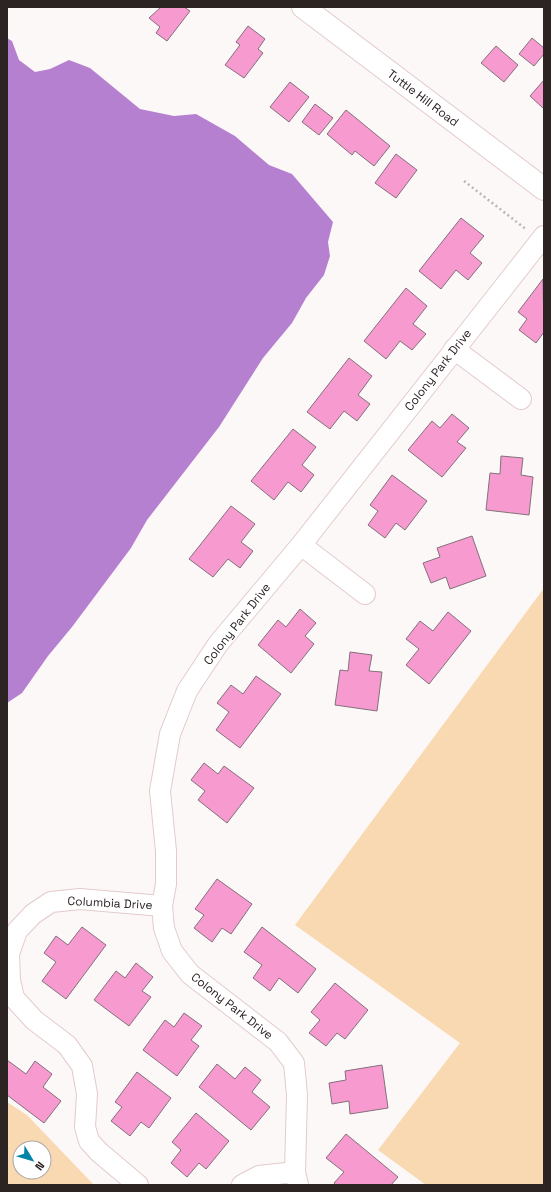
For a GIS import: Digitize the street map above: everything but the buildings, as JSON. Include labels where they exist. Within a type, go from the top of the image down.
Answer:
[{"type":"main road","name":"Tuttle Hill Road","points":[[303,7],[544,189]]},
{"type":"street","name":"Colony Park Drive","points":[[296,1179],[297,1095],[294,1063],[278,1042],[190,974],[172,951],[164,928],[162,906],[166,884],[166,851],[160,790],[170,734],[187,692],[218,644],[301,545],[542,238]]},
{"type":"street","points":[[454,349],[521,399]]},
{"type":"street","points":[[301,545],[365,594]]},
{"type":"street","name":"Columbia Drive","points":[[138,1185],[88,1141],[85,1127],[87,1094],[82,1066],[67,1045],[34,1020],[14,998],[10,980],[9,954],[17,931],[32,914],[51,902],[80,900],[162,906]]},
{"type":"street","points":[[242,1185],[259,1176],[296,1179]]},
{"type":"path","points":[[464,181],[542,238]]},
{"type":"shaded area","points":[[7,38],[12,41],[19,60],[35,72],[50,69],[69,60],[90,68],[140,109],[174,116],[196,114],[235,136],[269,165],[292,174],[333,222],[328,242],[330,256],[324,275],[306,298],[292,323],[263,358],[219,427],[147,520],[131,548],[72,627],[48,656],[22,693],[7,703]]},
{"type":"shaded area","points":[[544,588],[544,1185],[426,1185],[378,1150],[460,1043],[295,925]]},
{"type":"shaded area","points":[[7,1102],[27,1115],[51,1140],[12,1140],[12,1180],[52,1180],[52,1141],[94,1185],[7,1185]]}]
